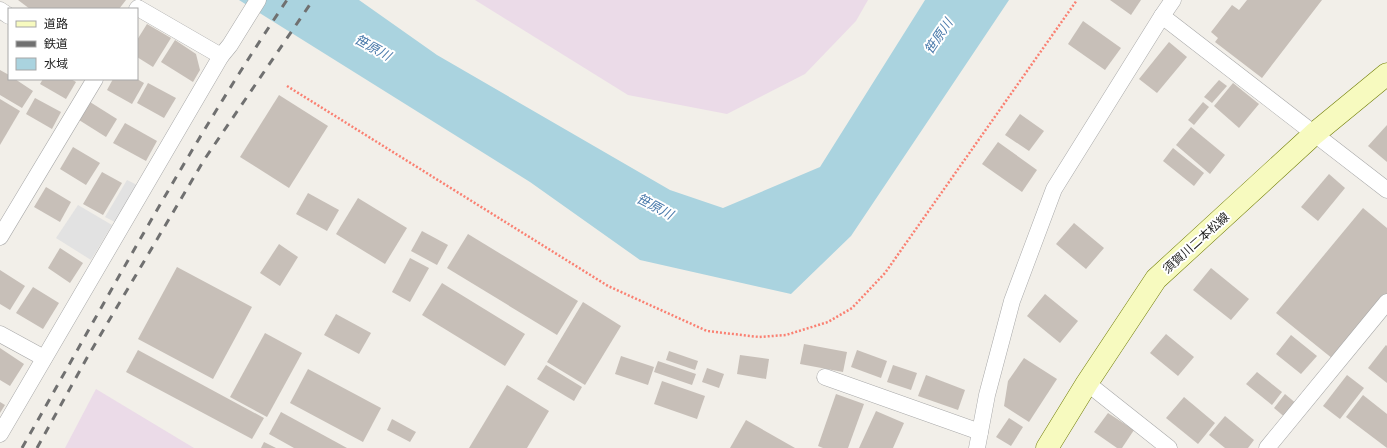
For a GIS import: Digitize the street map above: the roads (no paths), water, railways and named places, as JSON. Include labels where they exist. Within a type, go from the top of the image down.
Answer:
[{"type":"main road","name":"須賀川二本松線","points":[[1047,448],[1087,383],[1156,279],[1314,134],[1387,74]]},
{"type":"street","points":[[0,434],[225,51],[258,0]]},
{"type":"street","points":[[977,448],[986,395],[1012,301],[1054,189],[1173,0]]},
{"type":"street","points":[[138,8],[225,51]]},
{"type":"street","points":[[1162,16],[1387,190]]},
{"type":"street","points":[[0,237],[94,80]]},
{"type":"street","points":[[1267,448],[1387,302]]},
{"type":"street","points":[[0,334],[44,358]]},
{"type":"street","points":[[825,377],[980,432]]},
{"type":"street","points":[[1087,383],[1170,448]]},
{"type":"water","name":"笹原川","points":[[239,0],[359,0],[437,55],[670,190],[723,208],[820,167],[925,0],[1009,0],[851,236],[791,294],[640,260],[530,182]]},
{"type":"railway","points":[[22,448],[183,165],[251,54],[287,0]]},
{"type":"railway","points":[[37,448],[88,356],[204,160],[313,0]]}]
